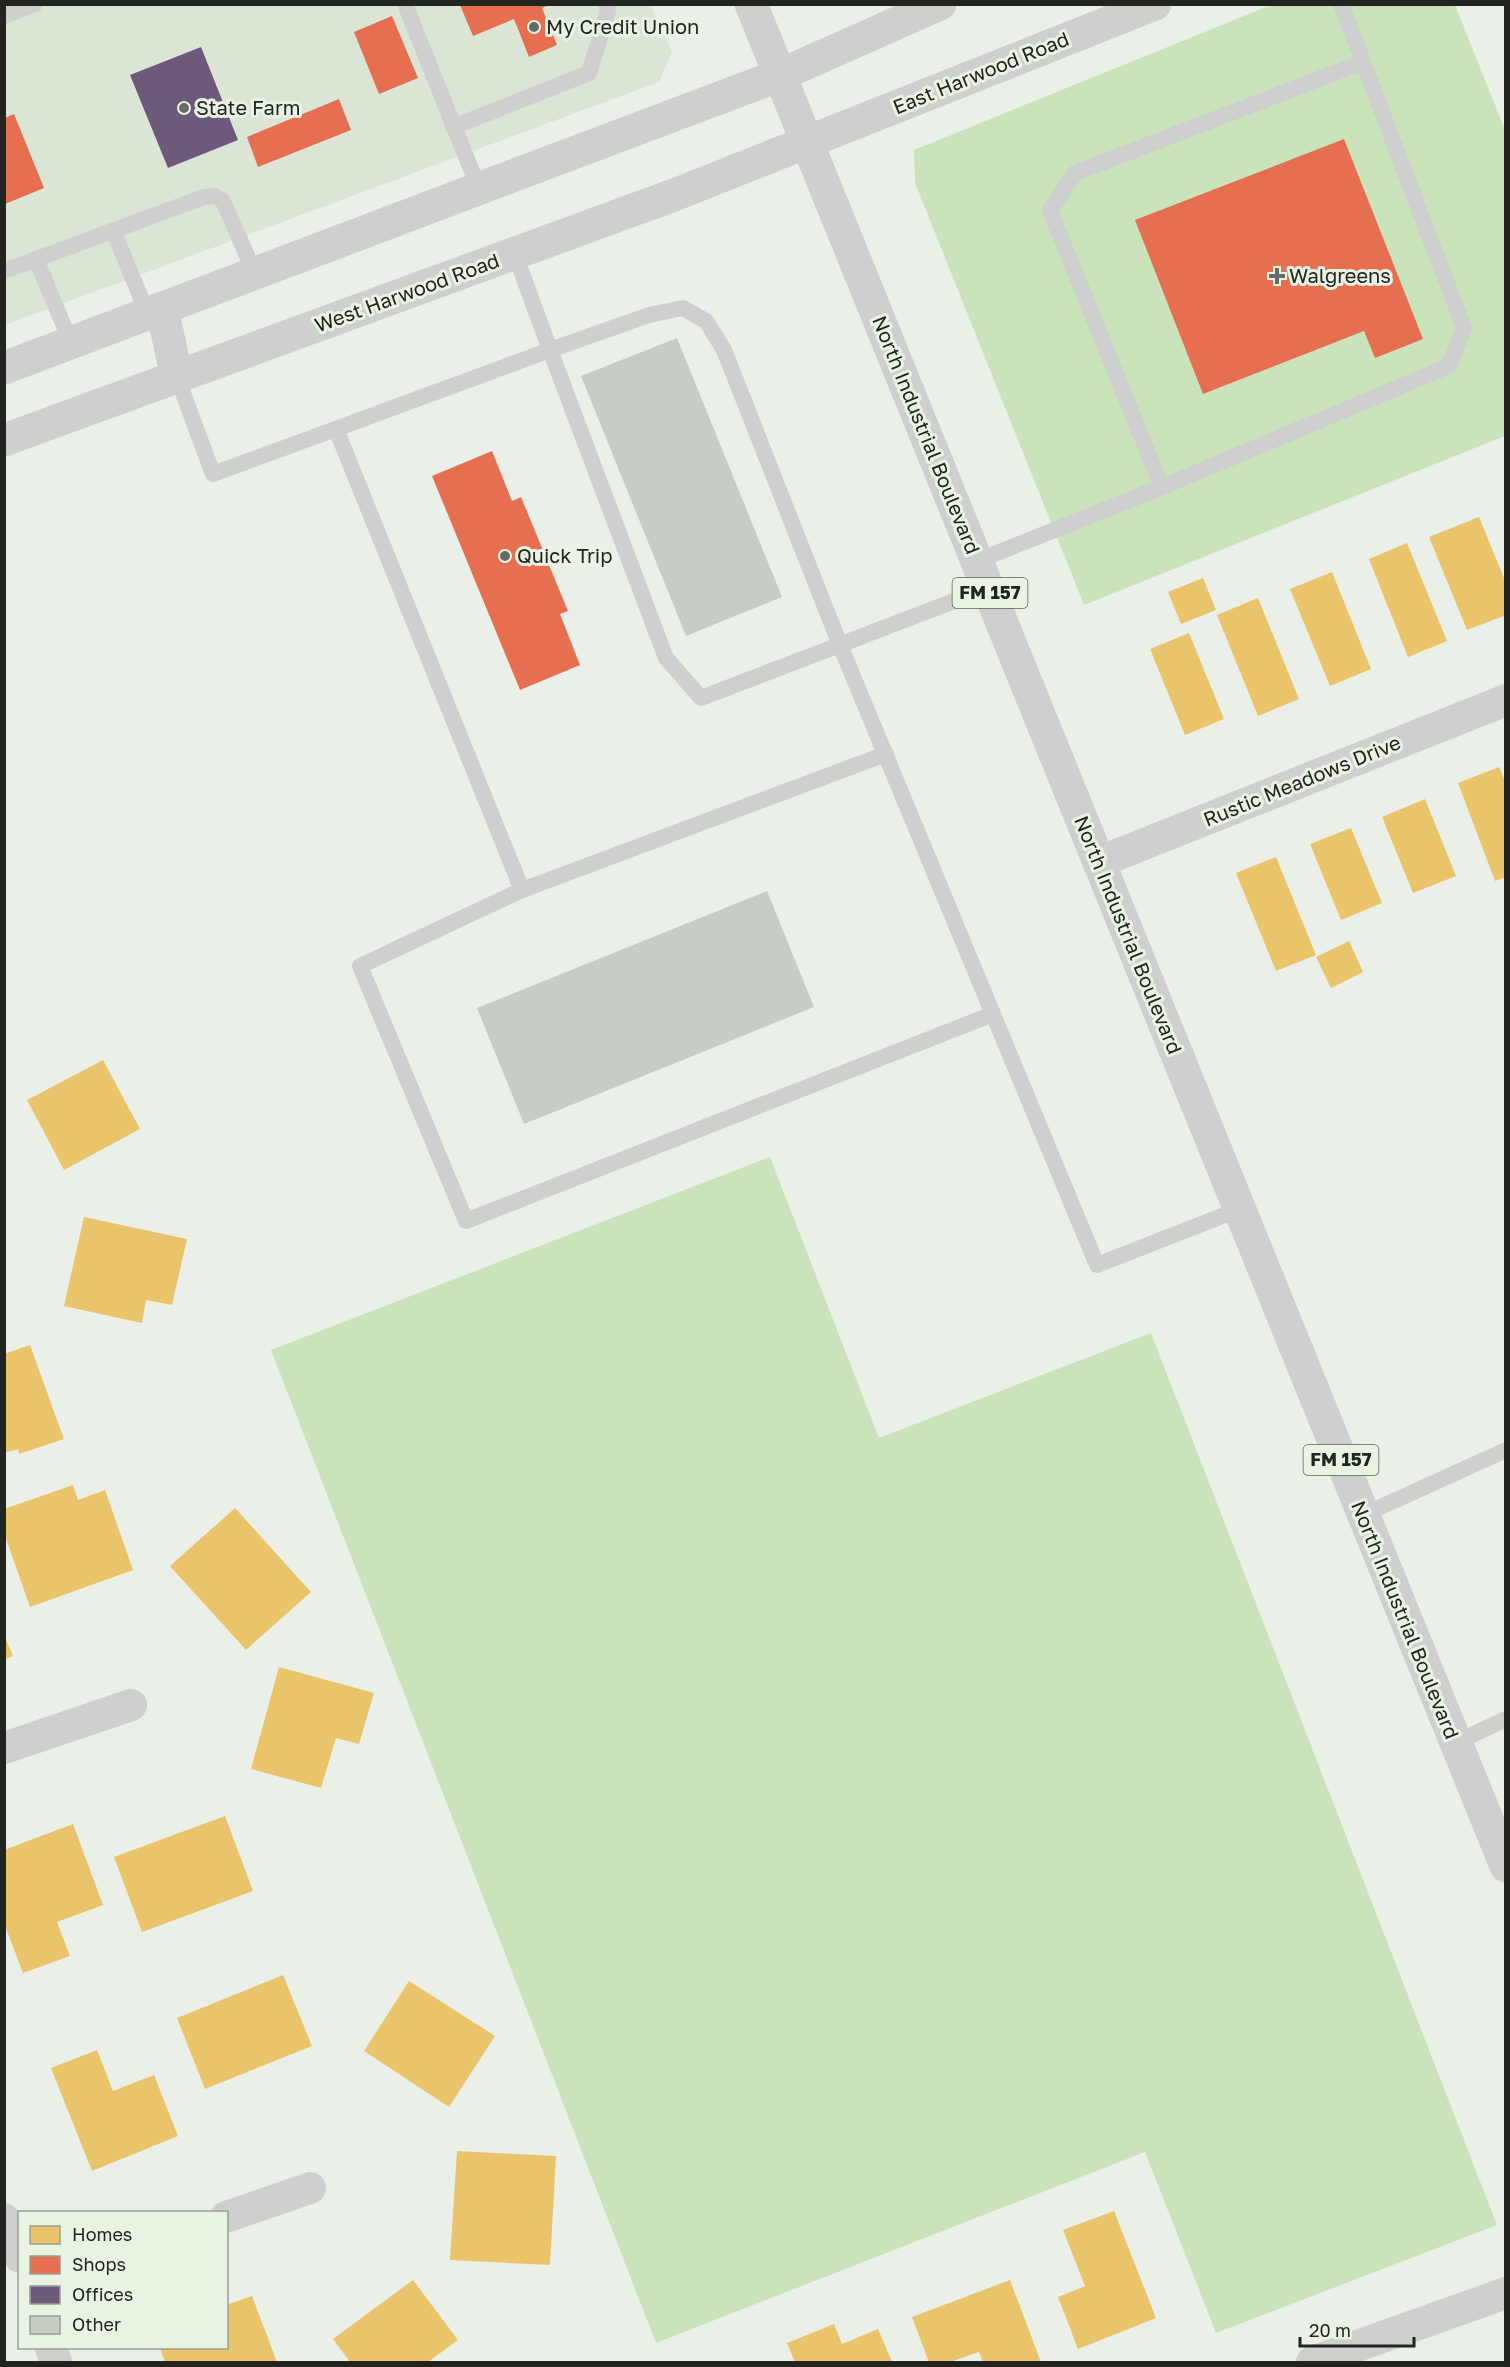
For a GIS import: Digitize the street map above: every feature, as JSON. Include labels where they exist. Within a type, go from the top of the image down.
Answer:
[{"type":"main road","name":"North Industrial Boulevard","points":[[751,4],[1506,1866]]},
{"type":"main road","points":[[4,368],[780,75],[940,4]]},
{"type":"main road","name":"East Harwood Road","points":[[807,142],[1155,4]]},
{"type":"main road","name":"West Harwood Road","points":[[4,440],[674,195],[807,142]]},
{"type":"main road","points":[[155,312],[177,377]]},
{"type":"street","name":"Rustic Meadows Drive","points":[[1099,862],[1506,700]]},
{"type":"street","points":[[4,1748],[131,1705]]},
{"type":"street","points":[[228,2216],[310,2188]]},
{"type":"street","points":[[4,2219],[18,2252]]},
{"type":"street","points":[[1312,2362],[1506,2293]]},
{"type":"lane","points":[[4,16],[35,4]]},
{"type":"lane","points":[[405,4],[479,189]]},
{"type":"lane","points":[[453,127],[590,73],[608,11],[606,4]]},
{"type":"lane","points":[[514,254],[666,658],[701,698],[840,645],[1162,487],[1449,366],[1464,328],[1341,4]]},
{"type":"lane","points":[[1162,487],[1050,211],[1075,173],[1363,62]]},
{"type":"lane","points":[[4,271],[204,197],[215,196],[223,201],[255,274]]},
{"type":"lane","points":[[113,230],[155,312]]},
{"type":"lane","points":[[36,259],[71,343]]},
{"type":"lane","points":[[177,377],[213,474],[649,315],[683,308],[706,321],[724,350],[840,645],[1097,1265],[1240,1209]]},
{"type":"lane","points":[[336,429],[522,890]]},
{"type":"lane","points":[[886,754],[522,890],[360,966],[466,1221],[993,1014]]},
{"type":"lane","points":[[1363,1515],[1506,1450]]},
{"type":"lane","points":[[1455,1743],[1506,1719]]},
{"type":"shaded area","points":[[5,5],[651,5],[672,52],[659,82],[5,325]]},
{"type":"green space","points":[[1271,5],[1455,5],[1505,130],[1505,436],[1084,605],[915,183],[914,150]]},
{"type":"green space","points":[[770,1157],[879,1438],[1151,1333],[1497,2225],[1216,2333],[1145,2152],[656,2343],[271,1350]]},
{"type":"building: Homes","points":[[1479,517],[1506,583],[1506,615],[1467,630],[1429,537]]},
{"type":"building: Homes","points":[[1407,543],[1447,641],[1408,657],[1369,559]]},
{"type":"building: Homes","points":[[1332,572],[1371,669],[1330,686],[1290,589]]},
{"type":"building: Homes","points":[[1203,578],[1216,610],[1181,624],[1168,592]]},
{"type":"building: Homes","points":[[1258,598],[1299,699],[1258,716],[1217,615]]},
{"type":"building: Homes","points":[[1189,633],[1224,719],[1185,735],[1150,649]]},
{"type":"building: Homes","points":[[1499,767],[1506,784],[1506,877],[1495,881],[1458,783]]},
{"type":"building: Homes","points":[[1425,799],[1456,876],[1413,893],[1382,817]]},
{"type":"building: Homes","points":[[1351,828],[1382,903],[1341,920],[1310,844]]},
{"type":"building: Homes","points":[[1276,857],[1316,955],[1276,971],[1236,873]]},
{"type":"building: Homes","points":[[1349,941],[1363,972],[1331,988],[1316,957]]},
{"type":"building: Homes","points":[[103,1060],[140,1129],[64,1170],[27,1100]]},
{"type":"building: Homes","points":[[84,1217],[187,1239],[172,1305],[146,1300],[142,1323],[64,1306]]},
{"type":"building: Homes","points":[[30,1345],[64,1439],[19,1454],[18,1449],[4,1453],[4,1354]]},
{"type":"building: Homes","points":[[73,1485],[78,1500],[105,1490],[133,1570],[30,1607],[4,1533],[4,1509]]},
{"type":"building: Homes","points":[[235,1508],[311,1592],[246,1650],[170,1566]]},
{"type":"building: Homes","points":[[4,1635],[13,1656],[4,1660]]},
{"type":"building: Homes","points":[[279,1667],[374,1693],[359,1744],[336,1738],[321,1788],[251,1769]]},
{"type":"building: Homes","points":[[225,1816],[253,1891],[142,1932],[114,1857]]},
{"type":"building: Homes","points":[[73,1824],[103,1905],[57,1922],[70,1956],[23,1973],[4,1923],[4,1850]]},
{"type":"building: Homes","points":[[283,1975],[312,2046],[205,2089],[177,2018]]},
{"type":"building: Homes","points":[[409,1981],[495,2036],[449,2107],[364,2051]]},
{"type":"building: Homes","points":[[97,2050],[113,2091],[154,2075],[178,2136],[92,2171],[51,2068]]},
{"type":"building: Homes","points":[[457,2151],[556,2156],[550,2265],[450,2260]]},
{"type":"building: Homes","points":[[1114,2211],[1156,2318],[1078,2349],[1058,2297],[1085,2286],[1063,2230]]},
{"type":"building: Homes","points":[[413,2280],[458,2340],[428,2362],[350,2362],[333,2339]]},
{"type":"building: Homes","points":[[1010,2280],[1041,2362],[983,2362],[979,2352],[950,2362],[929,2362],[912,2317]]},
{"type":"building: Homes","points":[[252,2296],[277,2362],[165,2362],[160,2349],[228,2349],[228,2304]]},
{"type":"building: Homes","points":[[834,2324],[842,2344],[878,2329],[892,2362],[795,2362],[787,2343]]},
{"type":"building: Shops","name":"My Credit Union","points":[[460,5],[549,5],[542,8],[557,45],[529,57],[514,19],[473,36]]},
{"type":"building: Shops","points":[[392,16],[418,78],[379,94],[354,32]]},
{"type":"building: Shops","points":[[339,99],[351,130],[258,167],[247,137]]},
{"type":"building: Shops","points":[[14,114],[44,188],[5,204],[5,118]]},
{"type":"building: Shops","name":"Walgreens","points":[[1344,139],[1423,339],[1375,358],[1364,331],[1203,394],[1135,220]]},
{"type":"building: Shops","name":"Quick Trip","points":[[492,451],[512,501],[521,497],[568,611],[560,614],[580,665],[520,690],[432,476]]},
{"type":"building: Offices","name":"State Farm","points":[[201,47],[238,140],[168,168],[130,75]]},
{"type":"building: Other","points":[[677,338],[782,597],[686,636],[581,376]]},
{"type":"building: Other","points":[[767,891],[814,1007],[524,1124],[477,1008]]},
{"type":"place","name":"My Credit Union","points":[[534,27]]},
{"type":"place","name":"State Farm","points":[[184,108]]},
{"type":"place","name":"Walgreens","points":[[1277,276]]},
{"type":"place","name":"Quick Trip","points":[[505,556]]}]
